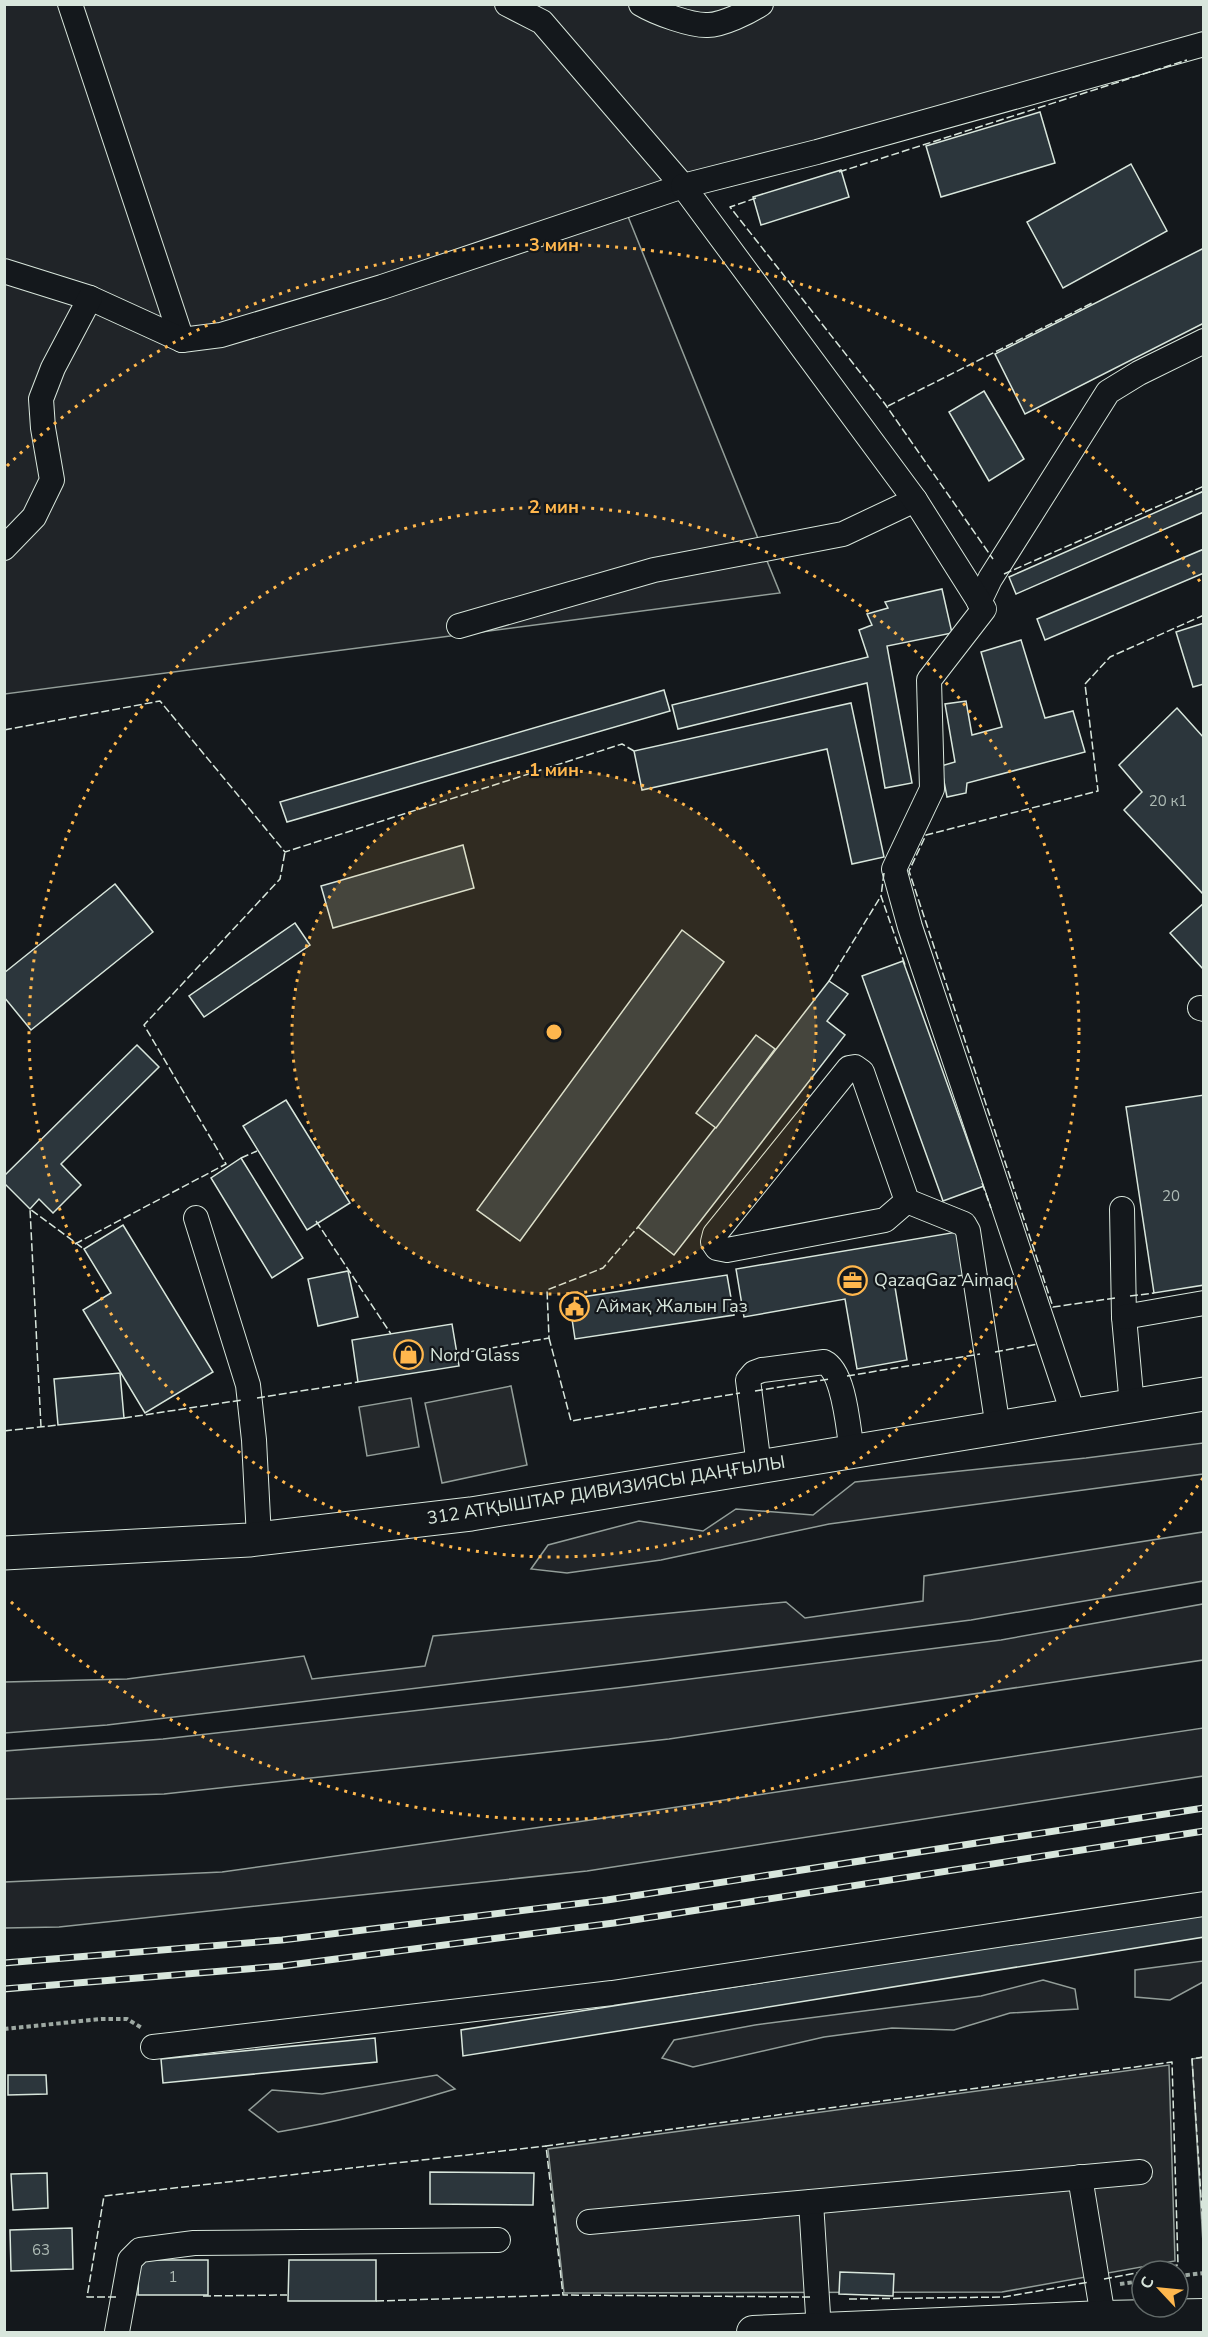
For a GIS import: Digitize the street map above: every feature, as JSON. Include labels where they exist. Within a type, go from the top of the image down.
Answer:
[{"type":"highway","name":"312 АТҚЫШТАР ДИВИЗИЯСЫ ДАҢҒЫЛЫ","points":[[4,1553],[259,1538],[471,1514],[1203,1394]]},
{"type":"main road","points":[[753,2332],[819,2331],[1103,2317],[1184,2321]]},
{"type":"lane","points":[[70,4],[182,340]]},
{"type":"lane","points":[[507,4],[547,13],[683,186],[915,500],[984,609],[928,680],[932,789],[894,869],[910,927],[1074,1416]]},
{"type":"lane","points":[[641,4],[659,14],[709,25],[749,12],[761,4]]},
{"type":"lane","points":[[4,271],[90,298],[182,340],[221,335],[382,287],[683,186],[817,152],[1070,79],[1203,44]]},
{"type":"lane","points":[[4,548],[34,517],[52,480],[43,428],[41,399],[53,368],[90,298]]},
{"type":"lane","points":[[980,602],[990,579],[1108,392],[1139,373],[1203,341]]},
{"type":"lane","points":[[459,626],[654,570],[843,534],[915,500]]},
{"type":"lane","points":[[907,1201],[885,1220],[727,1250],[717,1248],[713,1242],[715,1234],[849,1068],[855,1067],[862,1072],[907,1201],[964,1224],[968,1231],[998,1428]]},
{"type":"lane","points":[[1122,1209],[1124,1317],[1132,1406]]},
{"type":"lane","points":[[196,1218],[248,1385],[254,1440],[259,1538]]},
{"type":"lane","points":[[1124,1317],[1203,1303]]},
{"type":"lane","points":[[759,1466],[748,1380],[754,1373],[762,1370],[824,1362],[831,1366],[838,1377],[852,1451]]},
{"type":"lane","points":[[153,2047],[612,1993],[1203,1904]]},
{"type":"lane","points":[[589,2222],[1140,2172]]},
{"type":"lane","points":[[1080,2177],[1103,2317]]},
{"type":"lane","points":[[811,2202],[819,2331]]},
{"type":"lane","points":[[117,2332],[130,2260],[140,2250],[194,2243],[498,2240]]},
{"type":"path","points":[[4,2029],[100,2019],[127,2019],[143,2029],[153,2047]]},
{"type":"shaded area","points":[[1203,4],[1204,36],[627,214],[780,593],[5,694],[4,5]]},
{"type":"shaded area","points":[[511,1386],[527,1465],[442,1483],[425,1403]]},
{"type":"shaded area","points":[[411,1398],[419,1447],[367,1456],[359,1407]]},
{"type":"shaded area","points":[[1203,1443],[1203,1474],[829,1524],[661,1560],[567,1573],[531,1569],[548,1545],[639,1521],[703,1531],[736,1509],[813,1515],[855,1482],[1086,1458]]},
{"type":"shaded area","points":[[1203,1532],[1203,1581],[971,1620],[107,1725],[5,1733],[5,1682],[127,1679],[304,1656],[312,1679],[425,1666],[433,1636],[786,1602],[805,1618],[923,1601],[924,1576]]},
{"type":"shaded area","points":[[1203,1604],[1203,1660],[669,1739],[164,1794],[5,1799],[5,1751],[163,1739],[626,1687],[1001,1640]]},
{"type":"shaded area","points":[[1203,1728],[1203,1776],[587,1871],[59,1927],[5,1928],[5,1882],[222,1872],[577,1822]]},
{"type":"shaded area","points":[[1203,1961],[1203,1982],[1170,2000],[1135,1997],[1135,1970]]},
{"type":"shaded area","points":[[1043,1980],[1075,1989],[1078,2009],[1010,2013],[954,2030],[892,2028],[824,2037],[693,2067],[662,2058],[674,2040],[755,2025],[981,1996]]},
{"type":"shaded area","points":[[1204,2057],[1203,2243],[1192,2059]]},
{"type":"shaded area","points":[[1169,2065],[1175,2259],[1130,2259],[1130,2269],[1002,2292],[564,2293],[548,2149]]},
{"type":"shaded area","points":[[437,2075],[455,2089],[367,2114],[300,2128],[278,2132],[249,2110],[272,2090],[322,2094]]},
{"type":"building","points":[[1040,112],[1055,163],[941,197],[926,146]]},
{"type":"building","points":[[1131,164],[1167,231],[1063,288],[1027,222]]},
{"type":"building","points":[[841,170],[849,197],[761,225],[753,197]]},
{"type":"building","points":[[1204,248],[1204,323],[1025,414],[995,354]]},
{"type":"building","points":[[984,391],[1024,459],[989,481],[949,412]]},
{"type":"building","points":[[1204,491],[1204,512],[1016,594],[1009,577]]},
{"type":"building","points":[[1204,549],[1204,573],[1045,640],[1037,619]]},
{"type":"building","points":[[942,589],[952,633],[887,646],[912,783],[885,788],[867,683],[678,729],[672,705],[868,657],[859,630],[872,625],[867,614],[888,608],[885,602]]},
{"type":"building","points":[[1204,623],[1204,684],[1193,687],[1176,632]]},
{"type":"building","points":[[1021,640],[1045,718],[1073,711],[1085,752],[967,783],[966,793],[947,797],[941,766],[955,762],[945,704],[966,701],[972,735],[1002,727],[981,652]]},
{"type":"building","points":[[664,690],[670,711],[287,822],[280,802]]},
{"type":"building","points":[[851,703],[884,857],[852,864],[827,749],[642,790],[634,751]]},
{"type":"building","points":[[1177,708],[1204,738],[1204,895],[1124,810],[1142,792],[1119,765]]},
{"type":"building","points":[[463,845],[474,888],[333,928],[321,886]]},
{"type":"building","points":[[115,884],[153,932],[31,1030],[4,997],[4,973]]},
{"type":"building","points":[[1204,903],[1204,970],[1170,933]]},
{"type":"building","points":[[295,923],[310,945],[204,1017],[189,996]]},
{"type":"building","points":[[682,930],[724,962],[520,1241],[477,1210]]},
{"type":"building","points":[[903,961],[984,1186],[943,1201],[862,976]]},
{"type":"building","points":[[829,981],[848,994],[827,1021],[845,1035],[674,1255],[638,1227]]},
{"type":"building","points":[[756,1035],[775,1049],[716,1128],[696,1113]]},
{"type":"building","points":[[137,1045],[159,1067],[61,1164],[81,1185],[53,1213],[39,1199],[30,1209],[4,1183],[4,1176]]},
{"type":"building","points":[[1204,1095],[1204,1285],[1154,1293],[1126,1107]]},
{"type":"building","points":[[286,1100],[350,1203],[307,1230],[243,1126]]},
{"type":"building","points":[[241,1158],[303,1258],[272,1278],[211,1178]]},
{"type":"building","points":[[123,1225],[213,1372],[145,1413],[83,1310],[111,1293],[84,1249]]},
{"type":"building","points":[[957,1232],[964,1275],[895,1287],[907,1360],[857,1369],[845,1299],[744,1317],[736,1269]]},
{"type":"building","points":[[348,1271],[358,1317],[318,1326],[308,1279]]},
{"type":"building","points":[[727,1275],[734,1315],[575,1339],[569,1299]]},
{"type":"building","points":[[452,1324],[459,1366],[358,1382],[352,1340]]},
{"type":"building","points":[[120,1373],[124,1418],[58,1425],[54,1379]]},
{"type":"building","points":[[1204,1913],[1204,1937],[463,2056],[461,2030]]},
{"type":"building","points":[[375,2038],[377,2062],[163,2083],[161,2059]]},
{"type":"building","points":[[8,2075],[46,2075],[47,2094],[8,2095]]},
{"type":"building","points":[[430,2172],[534,2173],[533,2205],[430,2204]]},
{"type":"building","points":[[47,2173],[48,2208],[13,2210],[11,2174]]},
{"type":"building","points":[[72,2228],[73,2269],[11,2271],[10,2230]]},
{"type":"building","points":[[139,2260],[208,2260],[208,2295],[138,2295]]},
{"type":"building","points":[[289,2260],[376,2260],[376,2301],[288,2301]]},
{"type":"building","points":[[840,2272],[894,2274],[893,2296],[839,2294]]},
{"type":"railway","points":[[4,1963],[282,1940],[607,1900],[1204,1808]]},
{"type":"railway","points":[[4,1989],[282,1966],[614,1923],[1204,1831]]},
{"type":"fence","points":[[839,172],[1187,60]]},
{"type":"fence","points":[[756,198],[730,207],[885,404],[993,559]]},
{"type":"fence","points":[[888,406],[1094,302]]},
{"type":"fence","points":[[1004,574],[1204,486]]},
{"type":"fence","points":[[1115,1298],[1053,1307],[909,871],[926,835],[1098,791],[1085,684],[1110,657],[1204,615]]},
{"type":"fence","points":[[4,730],[160,701],[285,852],[622,744],[634,751]]},
{"type":"fence","points":[[75,1244],[226,1164],[144,1025],[280,879],[285,852]]},
{"type":"fence","points":[[884,873],[881,896],[905,965]]},
{"type":"fence","points":[[829,981],[881,896]]},
{"type":"fence","points":[[241,1158],[257,1151]]},
{"type":"fence","points":[[982,1183],[991,1208]]},
{"type":"fence","points":[[41,1427],[30,1209],[84,1249]]},
{"type":"fence","points":[[316,1221],[391,1334]]},
{"type":"fence","points":[[457,1354],[549,1338],[547,1290],[603,1268],[638,1227]]},
{"type":"fence","points":[[1130,1296],[1154,1293]]},
{"type":"fence","points":[[549,1338],[571,1421],[740,1393]]},
{"type":"fence","points":[[995,1352],[1038,1344]]},
{"type":"fence","points":[[847,1376],[980,1354]]},
{"type":"fence","points":[[755,1391],[829,1379]]},
{"type":"fence","points":[[257,1398],[358,1382]]},
{"type":"fence","points":[[124,1418],[242,1400]]},
{"type":"fence","points":[[4,1431],[58,1425]]},
{"type":"fence","points":[[1204,2057],[1192,2059],[1204,2243]]},
{"type":"fence","points":[[810,2297],[563,2295],[546,2146],[1172,2062],[1178,2259]]},
{"type":"fence","points":[[116,2297],[87,2297],[104,2196],[546,2146]]},
{"type":"fence","points":[[1104,2279],[1130,2274]]},
{"type":"fence","points":[[849,2299],[1004,2297],[1089,2282]]},
{"type":"fence","points":[[203,2296],[287,2295]]},
{"type":"fence","points":[[376,2301],[563,2295]]},
{"type":"place","name":"QazaqGaz Aimaq","points":[[853,1280]]},
{"type":"place","name":"Аймақ Жалын Газ","points":[[575,1306]]},
{"type":"place","name":"Nord Glass","points":[[409,1355]]}]
